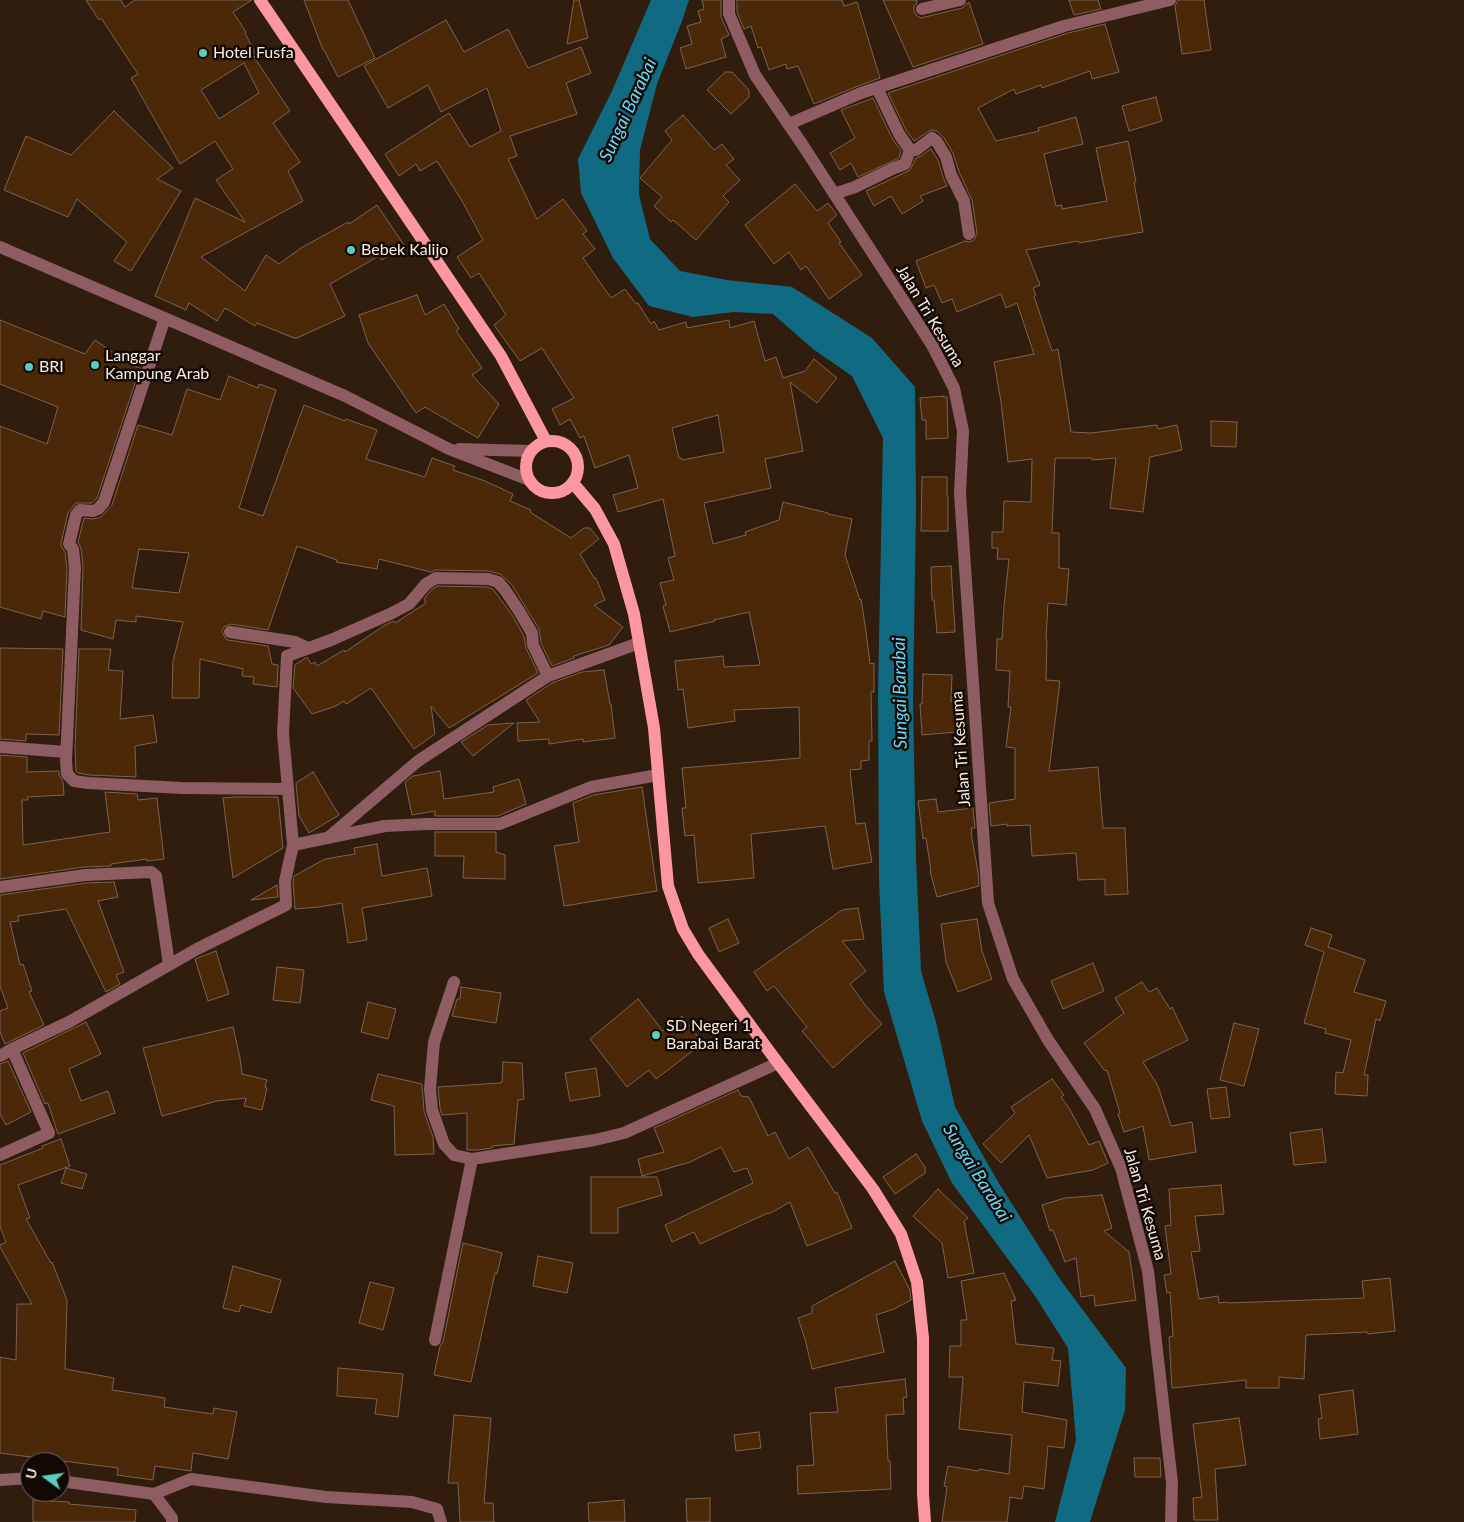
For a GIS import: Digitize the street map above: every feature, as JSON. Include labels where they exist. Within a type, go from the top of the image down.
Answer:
[{"type":"main road","points":[[260,0],[501,356],[546,441]]},
{"type":"main road","points":[[556,440],[572,449],[578,466],[577,475],[573,483],[566,490],[558,493],[549,494],[540,491],[529,480],[526,468],[530,450],[546,441],[556,440]]},
{"type":"main road","points":[[573,483],[595,509],[614,544],[634,614],[654,728],[668,886],[683,929],[698,954],[873,1189],[901,1234],[917,1282],[923,1338],[923,1494],[925,1522]]},
{"type":"street","name":"Jalan Tri Kesuma","points":[[729,0],[729,14],[755,75],[932,345],[954,388],[963,431],[960,494],[988,903],[1013,979],[1048,1040],[1095,1109],[1121,1168],[1148,1271],[1172,1483],[1171,1522]]},
{"type":"street","points":[[922,9],[960,0]]},
{"type":"street","points":[[788,124],[862,93],[1064,26],[1132,4],[1170,0]]},
{"type":"street","points":[[877,88],[899,134],[910,150]]},
{"type":"street","points":[[910,150],[916,150],[932,138],[938,142],[964,201],[970,234]]},
{"type":"street","points":[[834,194],[855,187],[905,164],[910,150]]},
{"type":"street","points":[[0,247],[345,396],[449,449],[529,480]]},
{"type":"street","points":[[165,318],[104,502],[98,509],[93,511],[80,510],[76,515],[70,544],[73,549],[75,568],[66,752],[67,774],[74,780],[88,783],[182,788],[288,790]]},
{"type":"street","points":[[449,449],[530,450]]},
{"type":"street","points":[[0,1056],[69,1022],[197,949],[286,905],[285,881],[292,845],[282,733],[288,656],[390,614],[409,604],[426,584],[436,578],[488,579],[498,582],[519,611],[532,633],[533,645],[548,676]]},
{"type":"street","points":[[230,632],[295,642],[308,648]]},
{"type":"street","points":[[328,838],[418,760],[548,676],[639,642]]},
{"type":"street","points":[[0,747],[66,752]]},
{"type":"street","points":[[292,845],[386,826],[500,824],[591,787],[658,775]]},
{"type":"street","points":[[0,887],[85,875],[151,872],[156,876],[169,964]]},
{"type":"street","points":[[454,982],[434,1042],[430,1089],[432,1110],[444,1144],[454,1155],[472,1159],[586,1142],[624,1133],[778,1063]]},
{"type":"street","points":[[0,1154],[49,1133],[12,1049]]},
{"type":"street","points":[[435,1340],[472,1159]]},
{"type":"street","points":[[0,1480],[20,1479]]},
{"type":"street","points":[[70,1482],[154,1494],[191,1480],[326,1497],[412,1502],[437,1509],[441,1522]]},
{"type":"street","points":[[154,1494],[172,1518],[172,1522]]},
{"type":"water","name":"Sungai Barabai","points":[[651,0],[689,0],[657,84],[640,150],[639,195],[650,239],[680,271],[727,280],[792,287],[872,338],[915,387],[916,508],[913,700],[916,858],[921,971],[936,1022],[955,1107],[1000,1185],[1059,1278],[1126,1368],[1125,1410],[1090,1522],[1055,1522],[1076,1440],[1068,1348],[1035,1296],[952,1183],[922,1121],[884,992],[879,881],[878,692],[883,438],[852,376],[813,349],[773,314],[734,312],[693,317],[649,306],[613,258],[581,193],[578,159],[612,91]]},
{"type":"building","points":[[86,0],[121,0],[125,7],[135,0],[252,0],[233,12],[246,32],[256,55],[254,57],[290,111],[273,123],[300,162],[288,171],[303,201],[201,257],[245,291],[266,255],[279,264],[301,248],[348,222],[349,224],[377,205],[404,245],[382,260],[379,256],[330,284],[345,316],[294,338],[257,323],[255,326],[225,308],[217,321],[189,303],[186,310],[155,296],[195,198],[245,222],[216,180],[233,169],[215,141],[180,164],[131,78],[138,74],[101,18],[99,20]],"holes":[[[244,63],[259,93],[219,119],[201,90]]]},
{"type":"building","points":[[304,0],[348,0],[375,58],[338,77],[323,50]]},
{"type":"building","points":[[574,0],[579,0],[588,38],[567,44]]},
{"type":"building","points":[[702,0],[721,0],[721,17],[729,35],[721,39],[726,57],[686,69],[680,48],[692,44],[687,26],[701,22],[698,11],[704,9]]},
{"type":"building","points":[[737,0],[842,0],[844,6],[857,2],[880,78],[814,104],[798,66],[787,69],[786,64],[769,70],[761,47],[758,48],[751,26],[744,29],[737,12]]},
{"type":"building","points":[[883,0],[917,0],[914,11],[921,18],[962,8],[969,2],[983,44],[913,67]]},
{"type":"building","points":[[1069,0],[1098,0],[1101,9],[1074,15]]},
{"type":"building","points":[[1178,0],[1204,0],[1211,50],[1182,54],[1175,6]]},
{"type":"building","points":[[446,20],[464,52],[508,29],[528,68],[581,47],[591,73],[566,83],[577,114],[510,136],[517,156],[508,159],[537,219],[563,199],[587,231],[583,234],[595,249],[583,258],[611,298],[625,289],[636,304],[638,303],[651,324],[654,321],[659,330],[686,322],[687,328],[729,320],[730,328],[754,321],[765,361],[776,357],[783,378],[805,371],[814,359],[837,378],[817,403],[790,382],[803,451],[765,459],[771,488],[704,503],[713,544],[746,535],[745,532],[779,520],[783,502],[852,519],[845,555],[861,599],[870,664],[874,663],[874,692],[871,692],[872,741],[869,741],[869,760],[861,761],[861,769],[850,770],[856,824],[865,823],[872,862],[833,869],[825,826],[751,834],[754,878],[698,883],[694,835],[685,836],[682,808],[686,808],[682,768],[800,758],[799,707],[734,710],[735,721],[688,728],[683,689],[678,690],[675,661],[723,656],[724,667],[760,665],[749,612],[670,632],[663,606],[666,605],[660,583],[674,580],[668,558],[675,556],[663,499],[618,512],[613,495],[638,488],[629,455],[595,468],[584,436],[580,438],[570,419],[560,425],[552,409],[574,398],[542,348],[520,361],[494,325],[506,315],[479,273],[471,278],[457,257],[483,240],[437,161],[420,171],[416,164],[399,176],[385,154],[449,113],[470,147],[501,131],[487,88],[441,112],[428,85],[388,108],[364,66]],"holes":[[[718,415],[724,452],[682,460],[679,458],[672,428]]]},
{"type":"building","points":[[1105,24],[1119,72],[1092,79],[1090,71],[1042,88],[1041,85],[1016,94],[1014,89],[978,108],[996,141],[1039,131],[1038,128],[1076,117],[1083,144],[1044,154],[1056,206],[1062,205],[1062,209],[1107,201],[1096,148],[1128,141],[1143,232],[1026,250],[1040,285],[1033,288],[1036,295],[1034,296],[1052,351],[1058,349],[1071,432],[1091,433],[1157,425],[1158,429],[1177,425],[1182,450],[1150,457],[1143,512],[1110,508],[1116,458],[1092,460],[1092,458],[1055,458],[1052,533],[1059,533],[1059,568],[1069,569],[1066,605],[1048,603],[1046,680],[1060,681],[1049,771],[1098,767],[1103,828],[1125,828],[1128,894],[1105,895],[1105,879],[1078,880],[1076,853],[1032,856],[1030,825],[1007,826],[1007,824],[991,826],[989,803],[1015,799],[1015,748],[1006,747],[1011,707],[1008,707],[1010,671],[996,670],[997,639],[1002,639],[1009,559],[997,559],[998,548],[992,548],[992,532],[1003,532],[1004,501],[1031,502],[1032,459],[1008,462],[994,362],[1034,354],[1017,303],[1006,308],[1001,294],[957,312],[952,299],[942,303],[934,285],[926,288],[916,261],[965,241],[970,242],[974,240],[977,233],[972,200],[959,172],[953,153],[944,138],[937,131],[931,130],[914,141],[906,130],[888,93],[1068,33]]},
{"type":"building","points":[[725,72],[732,72],[749,90],[749,97],[731,114],[707,90]]},
{"type":"building","points":[[1156,97],[1162,121],[1129,131],[1122,106]]},
{"type":"building","points":[[873,98],[892,138],[901,151],[899,158],[858,177],[851,163],[840,170],[830,153],[855,138],[841,110]]},
{"type":"building","points":[[114,111],[173,168],[157,179],[181,191],[131,271],[114,261],[127,242],[77,199],[68,217],[4,190],[26,136],[71,155]]},
{"type":"building","points":[[683,115],[714,150],[722,144],[734,159],[726,165],[740,180],[723,196],[729,202],[696,240],[673,220],[671,222],[654,206],[662,197],[640,178],[672,140],[665,131]]},
{"type":"building","points":[[931,149],[938,160],[947,186],[920,196],[923,201],[902,214],[891,196],[874,206],[866,191],[910,170],[916,158]]},
{"type":"building","points":[[795,184],[817,211],[828,203],[837,215],[828,223],[841,242],[839,243],[862,275],[829,299],[806,266],[801,270],[789,252],[774,264],[745,225]]},
{"type":"building","points":[[417,295],[425,315],[444,304],[459,329],[456,331],[482,368],[472,375],[499,404],[478,438],[425,407],[416,413],[368,343],[359,315]]},
{"type":"building","points":[[0,320],[85,354],[95,340],[131,365],[140,368],[97,498],[92,503],[76,503],[68,513],[61,543],[65,552],[67,568],[65,617],[43,611],[41,619],[0,607],[0,426],[47,444],[58,407],[0,384]]},
{"type":"building","points":[[229,376],[258,388],[259,384],[276,390],[239,508],[263,516],[304,405],[345,421],[346,419],[377,430],[366,459],[425,477],[432,458],[455,466],[453,470],[485,481],[513,494],[510,501],[531,510],[530,512],[571,538],[584,528],[590,528],[599,539],[580,554],[594,578],[596,578],[605,600],[594,605],[623,627],[609,645],[574,656],[574,658],[552,666],[541,643],[539,629],[512,585],[500,574],[488,571],[436,570],[431,572],[379,559],[377,569],[336,562],[337,560],[297,546],[268,630],[231,624],[224,627],[222,631],[228,640],[268,646],[272,664],[278,665],[277,687],[253,684],[254,677],[242,676],[243,669],[200,659],[199,698],[172,698],[173,661],[183,622],[136,616],[136,622],[116,620],[113,639],[81,630],[83,567],[81,548],[78,542],[84,518],[93,519],[101,517],[112,505],[138,425],[172,435],[187,389],[220,400]],"holes":[[[139,549],[189,553],[179,593],[132,588]]]},
{"type":"building","points":[[947,397],[948,438],[926,439],[926,420],[922,420],[920,398]]},
{"type":"building","points":[[1211,421],[1237,422],[1236,447],[1211,446]]},
{"type":"building","points":[[922,477],[947,477],[948,531],[921,531]]},
{"type":"building","points":[[951,566],[955,632],[937,633],[934,600],[932,600],[931,567]]},
{"type":"building","points":[[438,586],[487,587],[493,589],[512,615],[524,636],[526,648],[538,673],[449,728],[431,706],[435,734],[414,749],[371,688],[346,704],[344,701],[336,706],[312,714],[293,688],[295,665],[307,657],[311,664],[315,662],[317,666],[344,650],[345,652],[385,625],[394,621],[395,623],[426,603],[424,599],[431,590]]},
{"type":"building","points":[[0,648],[63,649],[59,735],[26,734],[26,741],[0,739]]},
{"type":"building","points":[[79,649],[111,649],[108,670],[123,671],[120,719],[153,715],[157,742],[135,746],[136,777],[89,775],[76,771],[75,748]]},
{"type":"building","points":[[604,670],[615,738],[583,742],[583,739],[549,744],[549,739],[518,741],[517,723],[540,722],[526,700],[552,683],[582,672]]},
{"type":"building","points":[[923,674],[952,675],[951,702],[955,702],[957,732],[922,735],[920,704],[922,704]]},
{"type":"building","points":[[514,723],[473,756],[461,742],[488,725]]},
{"type":"building","points":[[0,755],[27,757],[27,772],[59,771],[63,782],[64,795],[27,797],[28,800],[22,800],[23,845],[110,832],[105,792],[137,794],[138,800],[157,798],[164,859],[147,861],[147,859],[111,864],[111,866],[84,867],[0,879]]},
{"type":"building","points":[[440,771],[444,799],[494,792],[493,787],[519,779],[526,804],[498,816],[435,816],[435,811],[412,815],[405,782],[413,776]]},
{"type":"building","points":[[313,772],[339,815],[309,833],[299,816],[296,783]]},
{"type":"building","points":[[642,787],[657,891],[564,906],[554,846],[579,842],[573,803],[593,795]]},
{"type":"building","points":[[278,797],[283,848],[233,878],[223,798]]},
{"type":"building","points":[[936,799],[938,812],[973,808],[975,828],[971,828],[971,833],[979,886],[937,897],[930,871],[926,838],[923,839],[918,801]]},
{"type":"building","points":[[435,832],[496,832],[496,852],[505,855],[505,879],[463,878],[464,856],[435,856]]},
{"type":"building","points":[[377,844],[382,876],[427,868],[432,896],[362,908],[367,940],[348,943],[342,903],[295,909],[294,876],[325,859],[355,854],[354,848]]},
{"type":"building","points":[[114,882],[118,897],[98,901],[124,972],[116,975],[120,984],[106,992],[66,909],[18,916],[19,921],[10,922],[20,965],[23,964],[32,991],[29,992],[44,1025],[5,1044],[0,1032],[0,1011],[8,1008],[0,986],[0,895],[86,883]]},
{"type":"building","points":[[277,885],[278,897],[251,900]]},
{"type":"building","points":[[858,908],[864,939],[842,941],[866,971],[850,984],[882,1024],[833,1068],[802,1031],[807,1027],[774,986],[767,991],[754,972],[842,910]]},
{"type":"building","points":[[728,919],[739,943],[719,952],[709,928]]},
{"type":"building","points":[[977,919],[982,951],[992,979],[958,992],[946,962],[941,924]]},
{"type":"building","points":[[1311,928],[1332,935],[1328,947],[1365,960],[1354,992],[1386,1001],[1380,1021],[1376,1019],[1364,1075],[1368,1075],[1367,1096],[1335,1094],[1336,1072],[1343,1073],[1351,1040],[1325,1033],[1326,1029],[1304,1023],[1324,952],[1305,945]]},
{"type":"building","points":[[216,951],[229,994],[208,1001],[195,959]]},
{"type":"building","points":[[1093,963],[1104,991],[1063,1009],[1051,981]]},
{"type":"building","points":[[277,967],[304,970],[300,1003],[273,1000]]},
{"type":"building","points":[[1142,982],[1149,992],[1157,988],[1170,1009],[1172,1007],[1188,1040],[1143,1062],[1158,1086],[1171,1126],[1192,1122],[1196,1152],[1149,1160],[1143,1126],[1124,1132],[1107,1070],[1105,1071],[1084,1043],[1124,1013],[1115,998]]},
{"type":"building","points":[[461,987],[501,993],[496,1023],[452,1016],[457,999],[460,999]]},
{"type":"building","points":[[638,999],[663,1031],[682,1016],[703,1043],[656,1079],[649,1070],[627,1087],[590,1039]]},
{"type":"building","points":[[368,1002],[396,1009],[388,1039],[361,1032]]},
{"type":"building","points":[[86,1022],[101,1054],[69,1069],[81,1101],[108,1091],[115,1113],[58,1134],[48,1103],[45,1104],[23,1053]]},
{"type":"building","points":[[1234,1023],[1259,1029],[1244,1086],[1220,1080]]},
{"type":"building","points":[[233,1027],[242,1074],[267,1080],[262,1110],[244,1106],[246,1098],[217,1101],[162,1116],[143,1048]]},
{"type":"building","points":[[8,1061],[31,1112],[6,1125],[0,1114],[0,1064]]},
{"type":"building","points":[[503,1062],[522,1063],[524,1099],[518,1100],[514,1144],[467,1150],[467,1113],[442,1115],[438,1087],[502,1082]]},
{"type":"building","points":[[596,1068],[600,1096],[570,1101],[565,1073]]},
{"type":"building","points":[[378,1074],[422,1084],[424,1111],[433,1137],[434,1154],[395,1155],[394,1106],[371,1100]]},
{"type":"building","points":[[1052,1079],[1064,1095],[1061,1097],[1089,1145],[1099,1141],[1108,1163],[1093,1170],[1047,1178],[1029,1135],[1001,1163],[983,1144],[1015,1113],[1011,1107]]},
{"type":"building","points":[[1226,1087],[1230,1117],[1211,1119],[1207,1089]]},
{"type":"building","points":[[738,1090],[741,1096],[749,1097],[768,1136],[775,1132],[789,1159],[808,1147],[835,1193],[837,1192],[852,1228],[807,1246],[790,1202],[769,1214],[700,1244],[694,1232],[672,1242],[665,1225],[753,1183],[747,1168],[734,1172],[721,1147],[690,1162],[642,1176],[638,1159],[664,1152],[654,1128]]},
{"type":"building","points":[[1322,1129],[1326,1162],[1294,1165],[1290,1133]]},
{"type":"building","points":[[61,1139],[70,1166],[18,1185],[30,1218],[26,1219],[52,1262],[67,1300],[65,1369],[114,1378],[112,1390],[165,1398],[164,1407],[213,1414],[214,1408],[237,1412],[228,1459],[193,1453],[191,1471],[155,1466],[153,1480],[117,1475],[118,1468],[70,1462],[70,1452],[20,1452],[20,1456],[0,1453],[0,1357],[16,1360],[17,1304],[32,1304],[0,1247],[0,1245],[6,1242],[0,1227],[0,1165],[43,1148],[42,1146]]},
{"type":"building","points":[[916,1154],[925,1167],[925,1173],[895,1194],[883,1177]]},
{"type":"building","points":[[66,1168],[87,1174],[82,1189],[61,1183]]},
{"type":"building","points":[[591,1177],[657,1177],[662,1195],[618,1208],[618,1233],[591,1233]]},
{"type":"building","points":[[1221,1185],[1224,1214],[1195,1216],[1200,1251],[1191,1252],[1199,1299],[1218,1296],[1219,1303],[1228,1303],[1364,1298],[1362,1281],[1390,1278],[1395,1331],[1368,1334],[1367,1332],[1306,1335],[1304,1379],[1279,1377],[1279,1388],[1246,1388],[1246,1380],[1172,1388],[1169,1337],[1173,1336],[1170,1292],[1167,1293],[1164,1275],[1171,1274],[1165,1226],[1171,1225],[1169,1189]]},
{"type":"building","points":[[938,1189],[968,1218],[964,1221],[974,1273],[948,1278],[942,1243],[913,1216]]},
{"type":"building","points":[[1102,1195],[1112,1228],[1104,1231],[1129,1252],[1136,1300],[1095,1306],[1094,1295],[1081,1297],[1076,1258],[1065,1262],[1053,1230],[1050,1231],[1042,1205],[1065,1198]]},
{"type":"building","points":[[463,1243],[502,1253],[497,1274],[495,1273],[471,1382],[434,1375],[440,1346],[443,1342]]},
{"type":"building","points":[[538,1256],[573,1263],[567,1293],[533,1286]]},
{"type":"building","points":[[895,1261],[910,1290],[911,1300],[894,1309],[876,1315],[884,1352],[812,1369],[798,1318],[812,1313],[812,1306]]},
{"type":"building","points":[[233,1266],[281,1280],[271,1313],[241,1305],[239,1312],[223,1308]]},
{"type":"building","points":[[1004,1273],[1016,1300],[1011,1301],[1016,1344],[1054,1348],[1052,1360],[1061,1361],[1058,1386],[1024,1382],[1022,1412],[1067,1420],[1064,1448],[1048,1446],[1044,1489],[1024,1486],[1022,1499],[1010,1497],[1007,1522],[942,1522],[947,1487],[944,1486],[948,1466],[1009,1474],[1012,1435],[959,1429],[963,1377],[949,1377],[950,1346],[961,1346],[961,1320],[967,1320],[961,1281]]},
{"type":"building","points":[[370,1282],[394,1288],[383,1330],[359,1323]]},
{"type":"building","points":[[338,1368],[403,1374],[398,1417],[375,1414],[377,1399],[337,1396]]},
{"type":"building","points":[[905,1379],[907,1397],[903,1398],[904,1414],[886,1415],[891,1489],[798,1494],[797,1466],[814,1465],[810,1413],[838,1412],[835,1388]]},
{"type":"building","points":[[1353,1390],[1358,1434],[1320,1439],[1318,1419],[1322,1418],[1319,1395]]},
{"type":"building","points":[[454,1415],[491,1418],[484,1503],[493,1503],[494,1522],[460,1522],[458,1483],[448,1483]]},
{"type":"building","points":[[1239,1418],[1246,1465],[1215,1469],[1218,1520],[1194,1520],[1193,1498],[1202,1497],[1193,1424]]},
{"type":"building","points":[[759,1432],[761,1448],[736,1451],[734,1435]]},
{"type":"building","points":[[1134,1458],[1160,1458],[1161,1477],[1135,1477]]},
{"type":"building","points":[[710,1498],[710,1522],[687,1522],[686,1499]]},
{"type":"building","points":[[624,1500],[625,1522],[589,1522],[588,1503]]},
{"type":"building","points":[[33,1502],[69,1502],[69,1504],[136,1510],[135,1522],[33,1522]]},
{"type":"place","name":"Hotel Fusfa","points":[[203,53]]},
{"type":"place","name":"Bebek Kalijo","points":[[351,250]]},
{"type":"place","name":"Langgar Kampung Arab","points":[[95,365]]},
{"type":"place","name":"BRI","points":[[29,367]]},
{"type":"place","name":"SD Negeri 1 Barabai Barat","points":[[656,1035]]}]
